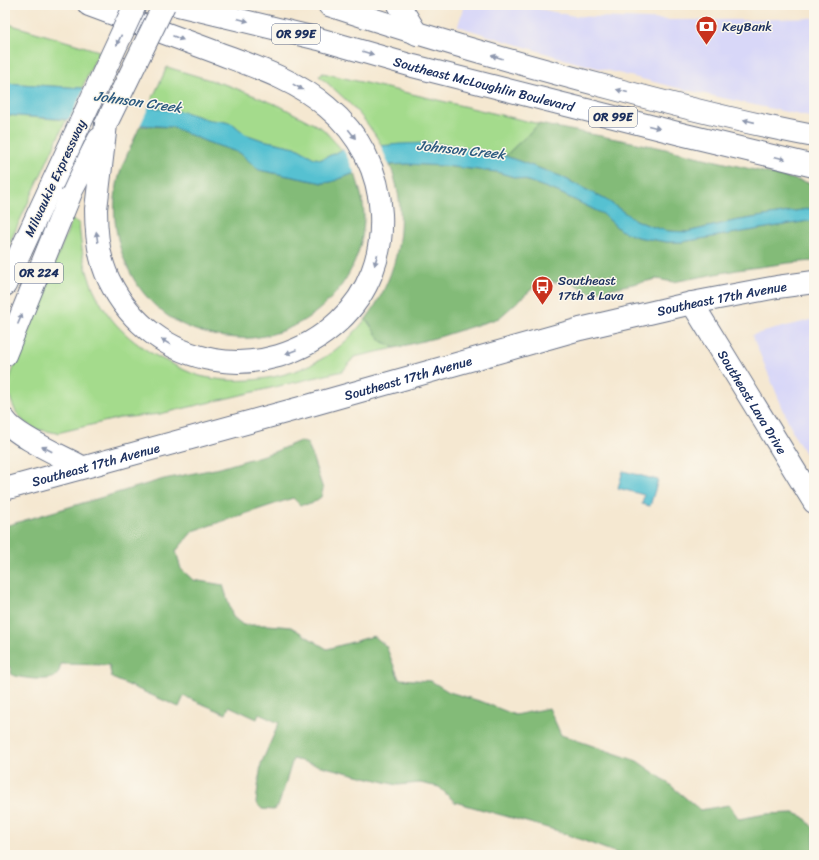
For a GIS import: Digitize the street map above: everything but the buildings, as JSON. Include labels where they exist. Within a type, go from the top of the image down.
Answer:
[{"type":"main road","points":[[89,5],[266,72],[308,93],[338,116],[368,157],[378,189],[381,222],[379,251],[370,278],[355,304],[324,335],[311,343],[283,355],[254,361],[224,361],[194,355],[167,343],[143,326],[124,304],[109,280],[100,252],[96,223],[97,195],[106,124]]},
{"type":"main road","name":"Milwaukie Expressway","points":[[5,285],[136,5]]},
{"type":"main road","name":"Milwaukie Expressway","points":[[5,354],[72,190],[164,5]]},
{"type":"main road","name":"Southeast McLoughlin Boulevard","points":[[178,5],[319,39],[413,66],[814,166]]},
{"type":"main road","name":"Southeast McLoughlin Boulevard","points":[[329,5],[417,34],[550,72],[675,105],[814,136]]},
{"type":"main road","points":[[399,5],[417,34]]},
{"type":"main road","points":[[414,5],[417,34]]},
{"type":"main road","name":"Southeast 17th Avenue","points":[[5,489],[311,405],[573,330],[692,303],[777,287],[814,282]]},
{"type":"main road","name":"Southeast Lava Drive","points":[[692,303],[814,502]]},
{"type":"main road","points":[[5,420],[8,425],[23,436],[82,467]]},
{"type":"shaded area","points":[[464,5],[520,5],[574,16],[671,20],[814,18],[814,118],[682,89],[574,62],[467,29],[458,26]]},
{"type":"shaded area","points":[[814,319],[814,469],[794,435],[752,335]]},
{"type":"green space","points":[[5,23],[99,51],[82,88],[5,83]]},
{"type":"green space","points":[[167,67],[230,86],[280,106],[323,129],[342,150],[322,159],[314,158],[295,147],[262,140],[245,134],[233,124],[209,120],[184,112],[149,106]]},
{"type":"green space","points":[[323,73],[539,124],[505,156],[462,147],[430,143],[382,146],[354,108],[319,76]]},
{"type":"green space","points":[[5,115],[66,120],[5,253]]},
{"type":"green space","points":[[539,124],[657,147],[814,184],[814,208],[734,221],[687,232],[667,231],[650,226],[635,220],[608,201],[560,176],[505,156]]},
{"type":"green space","points":[[140,126],[172,127],[207,142],[240,153],[259,170],[323,183],[331,182],[355,173],[364,211],[361,240],[355,262],[344,281],[330,299],[314,314],[295,325],[274,334],[251,338],[218,336],[192,329],[170,318],[151,302],[129,271],[118,238],[115,214],[116,191],[120,174]]},
{"type":"green space","points":[[407,164],[445,166],[497,172],[528,181],[558,192],[603,214],[620,230],[637,237],[667,242],[682,242],[814,220],[814,261],[737,270],[673,282],[657,279],[590,293],[572,283],[546,282],[533,288],[499,318],[439,337],[395,348],[381,341],[366,319],[387,284],[394,265],[398,245],[400,205],[390,165]]},
{"type":"green space","points":[[72,220],[79,223],[82,251],[89,279],[109,316],[125,334],[144,348],[164,360],[191,373],[224,380],[241,380],[274,377],[290,373],[306,367],[335,350],[348,339],[366,319],[381,341],[395,348],[354,357],[343,371],[160,414],[120,418],[57,433],[36,429],[24,422],[16,412],[9,393],[9,383]]},
{"type":"green space","points":[[300,441],[308,444],[323,489],[321,497],[311,504],[300,505],[293,498],[193,531],[176,551],[181,569],[193,580],[223,585],[233,617],[243,625],[291,627],[327,649],[374,636],[386,646],[399,679],[431,681],[449,692],[483,702],[515,715],[549,708],[561,735],[637,761],[663,779],[700,810],[729,805],[739,819],[766,814],[794,813],[804,817],[814,829],[814,855],[622,855],[555,830],[455,802],[439,787],[420,783],[397,785],[293,759],[279,804],[274,810],[262,809],[256,803],[261,764],[279,723],[259,714],[257,719],[229,706],[226,714],[184,696],[179,707],[112,678],[109,665],[61,664],[59,672],[56,676],[48,679],[28,678],[12,675],[10,667],[5,667],[5,526],[164,479],[220,468],[274,452]]},
{"type":"water","name":"Johnson Creek","points":[[5,83],[82,88],[161,109],[184,112],[209,120],[233,124],[245,134],[262,140],[295,147],[314,158],[322,159],[342,150],[400,144],[430,143],[462,147],[505,156],[560,176],[608,201],[635,220],[667,231],[687,232],[734,221],[814,208],[814,220],[682,242],[667,242],[637,237],[620,230],[603,214],[558,192],[497,172],[445,166],[407,164],[390,165],[355,173],[331,182],[323,183],[259,170],[240,153],[207,142],[172,127],[5,115]]},
{"type":"water","points":[[623,471],[658,480],[650,506],[642,504],[644,495],[618,488]]},
{"type":"pier","points":[[85,87],[150,104],[139,128],[68,122]]},
{"type":"pier","points":[[380,144],[390,167],[355,174],[342,148]]},
{"type":"place","name":"KeyBank","points":[[707,46]]},
{"type":"place","name":"Southeast 17th & Lava","points":[[543,306]]}]
